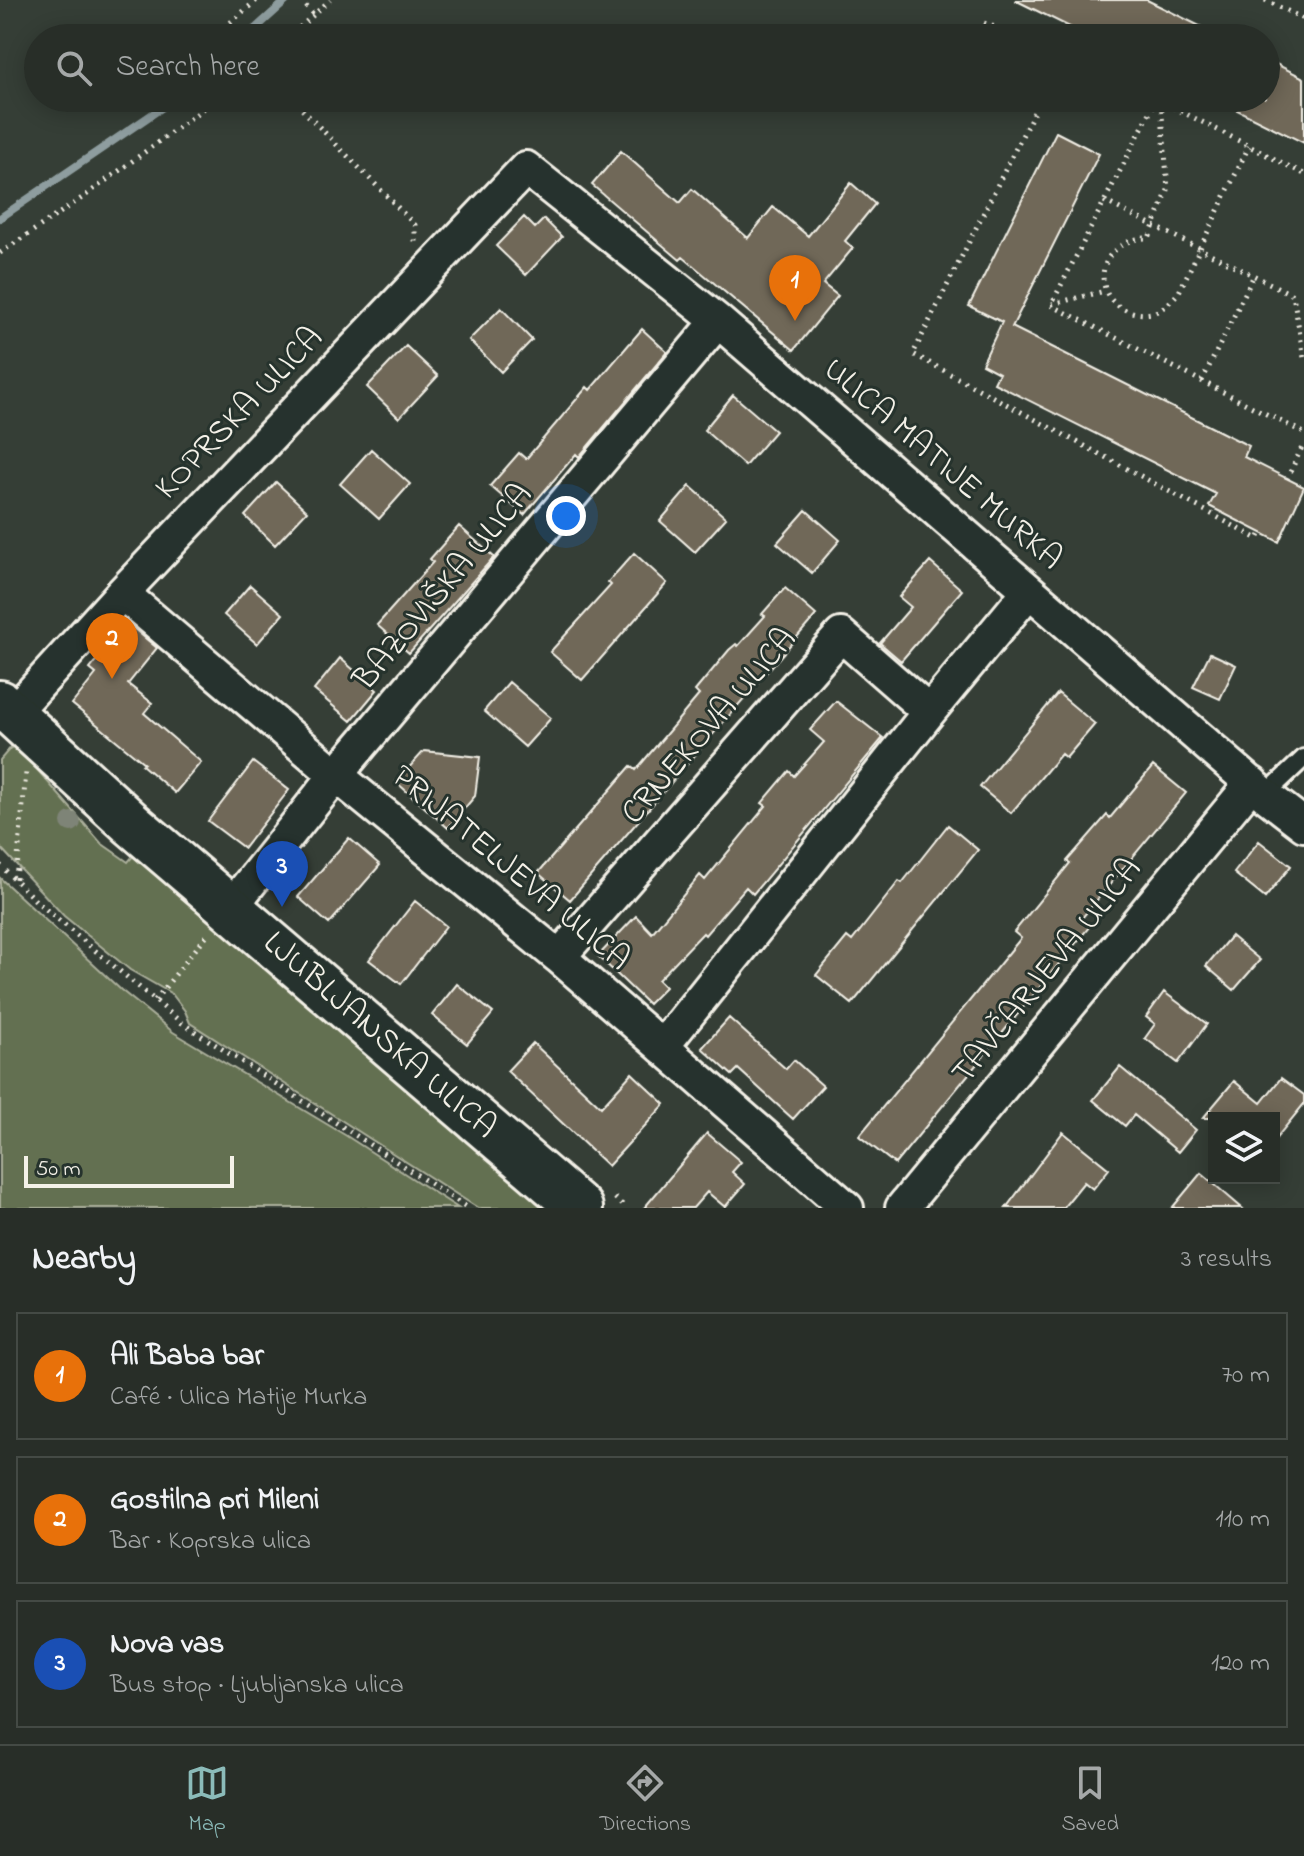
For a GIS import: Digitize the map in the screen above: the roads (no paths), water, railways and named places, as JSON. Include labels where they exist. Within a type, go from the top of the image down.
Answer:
[{"type":"street","name":"KOPRSKA ULICA","points":[[4,714],[526,168]]},
{"type":"street","name":"ULICA MATIJE MURKA","points":[[526,168],[718,321],[1304,825]]},
{"type":"street","name":"BAZOVIŠKA ULICA","points":[[231,907],[336,775],[718,321]]},
{"type":"street","points":[[662,1047],[1029,591]]},
{"type":"street","name":"PRIJATELJEVA ULICA","points":[[122,593],[336,775],[559,957],[847,1208]]},
{"type":"street","name":"CRNEKOVA ULICA","points":[[559,957],[841,635],[929,712]]},
{"type":"street","name":"LJUBLJANSKA ULICA","points":[[4,714],[580,1208]]},
{"type":"street","name":"TAVČARJEVA ULICA","points":[[905,1207],[1259,789]]},
{"type":"lane","points":[[1259,789],[1304,758]]},
{"type":"waterway","points":[[260,24],[287,0]]},
{"type":"waterway","points":[[0,218],[155,112]]},
{"type":"place","name":"Ali Baba bar","points":[[795,321]]},
{"type":"place","name":"Gostilna pri Mileni","points":[[112,679]]},
{"type":"place","name":"Nova vas","points":[[282,907]]}]
